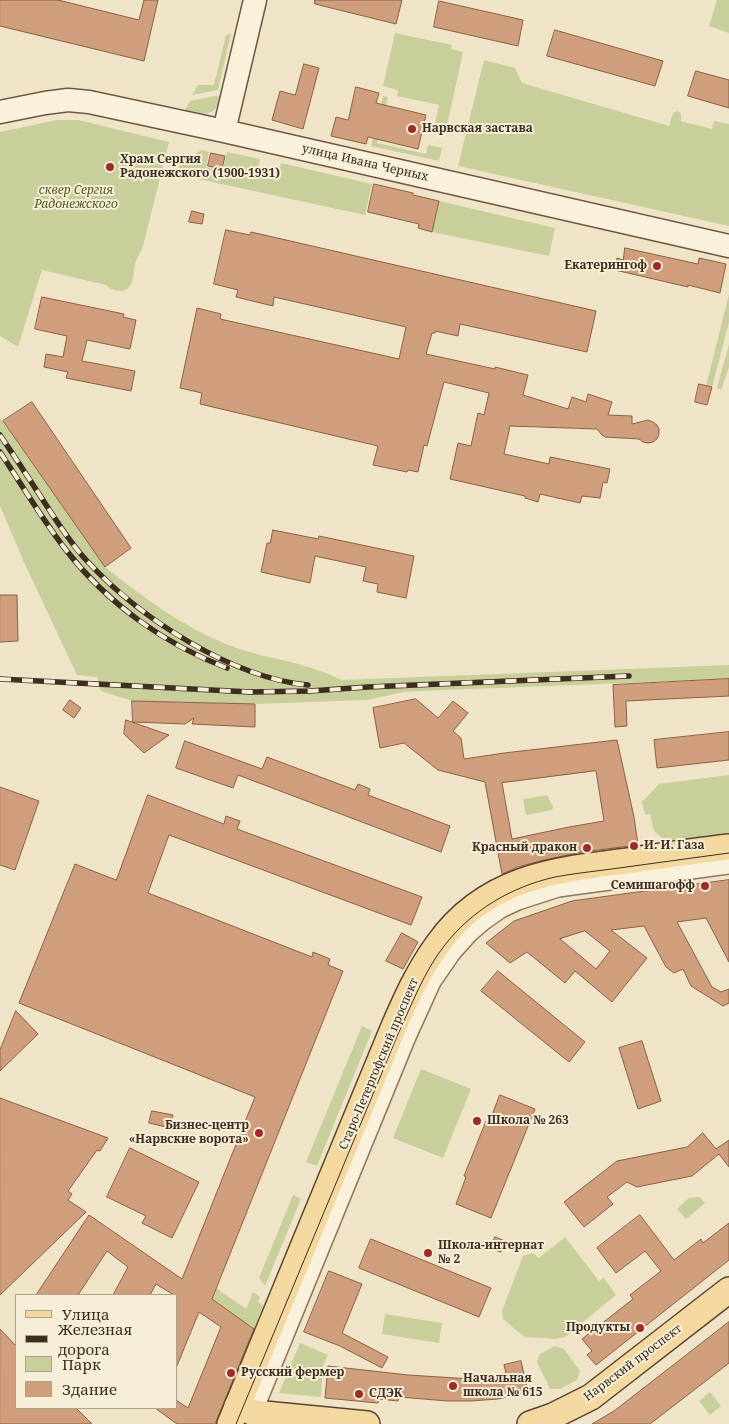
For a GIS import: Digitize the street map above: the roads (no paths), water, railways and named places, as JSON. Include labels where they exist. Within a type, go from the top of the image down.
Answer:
[{"type":"main road","points":[[224,131],[255,0]]},
{"type":"main road","name":"улица Ивана Черных","points":[[0,112],[68,100],[89,102],[729,246]]},
{"type":"main road","name":"Старо-Петергофский проспект","points":[[242,1417],[404,1004],[418,973],[438,942],[473,907],[491,895],[529,878],[581,866],[729,847]]},
{"type":"main road","name":"Нарвский проспект","points":[[530,1424],[553,1416],[591,1397],[729,1290]]},
{"type":"main road","points":[[242,1417],[367,1424]]},
{"type":"street","name":"Старо-Петергофский проспект","points":[[242,1417],[433,982],[453,953],[470,934],[501,910],[518,902],[558,889],[729,866]]},
{"type":"tram line","points":[[236,1424],[398,1034],[430,966],[455,933],[467,921],[494,902],[539,881],[571,874],[729,853]]},
{"type":"railway","points":[[0,435],[78,551],[110,584],[134,604],[189,642],[219,658],[249,671],[279,680],[308,685]]},
{"type":"railway","points":[[0,452],[57,538],[82,569],[100,587],[138,620],[159,634],[181,647],[227,668]]},
{"type":"railway","points":[[0,679],[250,692],[310,691],[629,676]]},
{"type":"place","name":"Нарвская застава","points":[[412,129]]},
{"type":"place","name":"Храм Сергия Радонежского (1900-1931)","points":[[110,167]]},
{"type":"place","name":"Екатерингоф","points":[[657,266]]},
{"type":"place","name":"И. И. Газа","points":[[634,846]]},
{"type":"place","name":"Красный дракон","points":[[587,848]]},
{"type":"place","name":"Семишагофф","points":[[705,886]]},
{"type":"place","name":"Школа № 263","points":[[477,1121]]},
{"type":"place","name":"Бизнес-центр «Нарвские ворота»","points":[[259,1133]]},
{"type":"place","name":"Школа-интернат № 2","points":[[428,1253]]},
{"type":"place","name":"Продукты","points":[[640,1328]]},
{"type":"place","name":"Русский фермер","points":[[231,1373]]},
{"type":"place","name":"Начальная школа № 615","points":[[453,1386]]},
{"type":"place","name":"СДЭК","points":[[359,1394]]},
{"type":"park label","name":"сквер Сергия Радонежского","points":[[76,198]]}]
